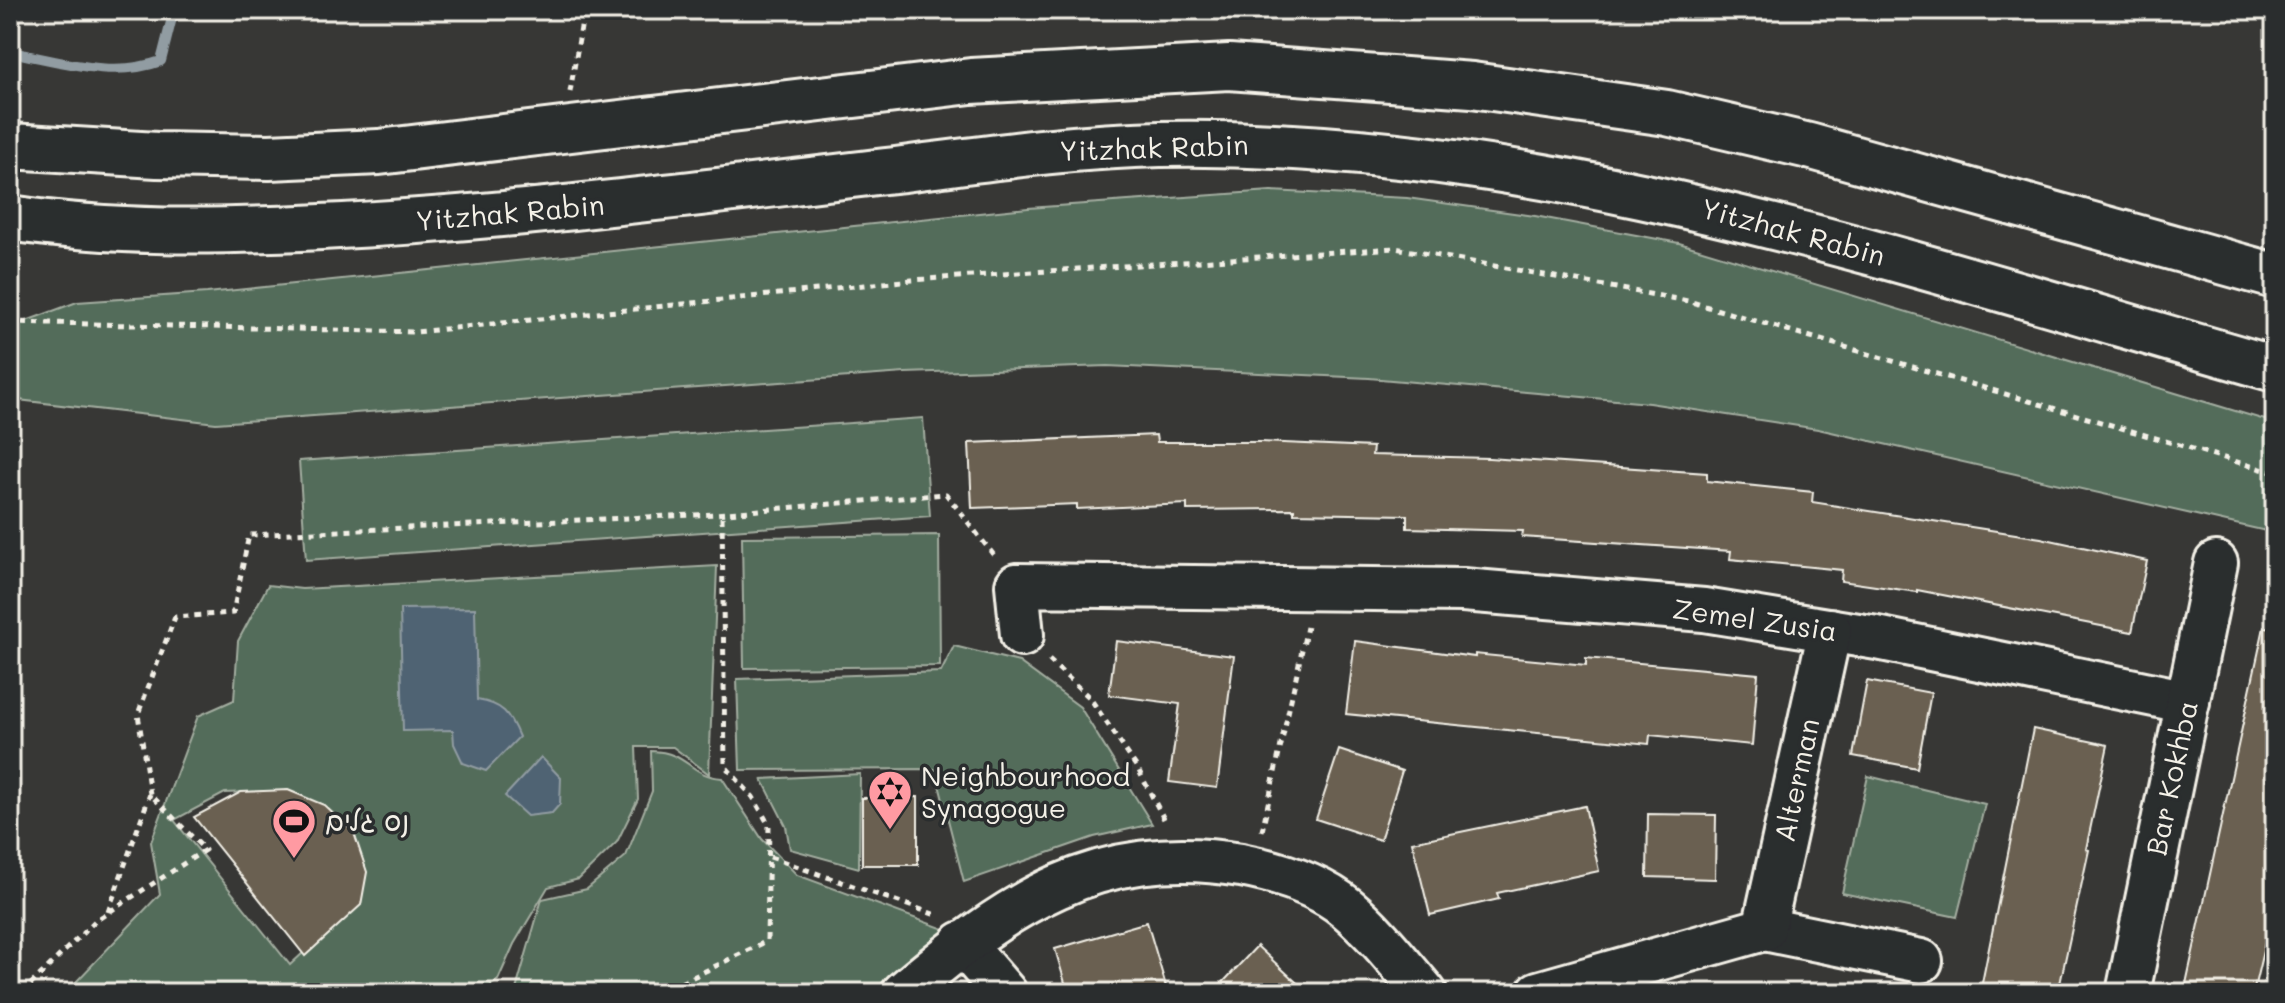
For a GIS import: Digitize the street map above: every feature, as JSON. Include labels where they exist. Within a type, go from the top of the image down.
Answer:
[{"type":"main road","points":[[10,146],[269,157],[379,152],[971,81],[1229,67],[1369,75],[1472,85],[1667,113],[1823,150],[2275,276]]},
{"type":"main road","name":"Yitzhak Rabin","points":[[10,218],[84,228],[177,232],[379,224],[529,213],[1049,152],[1152,144],[1258,143],[1509,168],[1630,191],[1883,255],[2275,369]]},
{"type":"street","name":"Bar Kokhba","points":[[2128,993],[2216,563]]},
{"type":"street","name":"Zemel Zusia","points":[[1017,585],[1492,592],[1704,610],[1830,630],[2188,702]]},
{"type":"street","points":[[1017,585],[1022,635]]},
{"type":"street","name":"Alterman","points":[[1764,929],[1830,630]]},
{"type":"street","points":[[903,993],[972,937],[1028,899],[1063,882],[1102,868],[1142,861],[1185,860],[1253,868],[1306,884],[1345,906],[1384,944],[1425,993]]},
{"type":"street","points":[[1538,993],[1764,929],[1921,961]]},
{"type":"street","points":[[972,937],[1005,993]]},
{"type":"path","points":[[563,130],[584,10]]},
{"type":"path","points":[[10,322],[416,332],[912,280],[1395,248],[1688,301],[2275,473]]},
{"type":"path","points":[[108,913],[150,794],[138,714],[175,617],[233,613],[249,535],[722,514],[946,494],[1017,585]]},
{"type":"path","points":[[660,993],[767,941],[769,825],[753,797],[725,766],[722,514]]},
{"type":"path","points":[[1253,868],[1316,588]]},
{"type":"path","points":[[1022,635],[1090,698],[1138,769],[1185,860]]},
{"type":"path","points":[[22,993],[108,913],[205,850],[150,794]]},
{"type":"path","points":[[770,857],[972,937]]},
{"type":"green space","points":[[1271,191],[1407,198],[1535,216],[1679,243],[2275,423],[2275,533],[1818,429],[1649,403],[1369,378],[1107,366],[905,373],[216,423],[10,399],[10,327],[77,302],[207,293],[1028,208]]},
{"type":"green space","points":[[923,418],[930,516],[306,560],[299,461]]},
{"type":"green space","points":[[939,535],[940,666],[744,668],[742,537]]},
{"type":"green space","points":[[717,566],[709,774],[673,747],[636,747],[638,799],[617,842],[579,879],[548,887],[514,944],[498,980],[480,993],[84,993],[75,983],[160,894],[151,842],[198,716],[234,700],[238,641],[268,585],[302,589]],"holes":[[[273,791],[348,911],[290,965],[174,820],[225,793]]]},
{"type":"green space","points":[[954,646],[1019,662],[1080,707],[1152,824],[1094,837],[964,882],[935,769],[740,770],[737,679],[941,672]]},
{"type":"green space","points":[[651,751],[673,755],[702,773],[722,778],[762,839],[797,875],[947,930],[870,993],[515,993],[542,899],[587,889],[626,856],[652,791]]},
{"type":"green space","points":[[860,774],[859,868],[790,849],[786,826],[762,779]]},
{"type":"green space","points":[[1868,776],[1985,804],[1957,917],[1842,893]]},
{"type":"water","points":[[475,608],[477,700],[504,711],[519,737],[486,771],[463,763],[454,744],[453,730],[403,731],[400,609]]},
{"type":"water","points":[[541,757],[561,778],[560,804],[552,813],[527,816],[505,796]]},
{"type":"building","points":[[1156,435],[1157,442],[1261,442],[1373,447],[1372,455],[1489,458],[1707,473],[1707,481],[1813,492],[1812,502],[2041,538],[2147,561],[2132,632],[1917,590],[1841,581],[1842,570],[1730,559],[1731,551],[1522,537],[1523,531],[1407,528],[1407,515],[1294,513],[1294,509],[1187,510],[1187,504],[1077,509],[1077,504],[972,508],[969,443]]},
{"type":"building","points":[[2264,627],[2275,628],[2275,901],[2253,993],[2184,993]]},
{"type":"building","points":[[1116,641],[1234,656],[1217,788],[1169,782],[1180,704],[1109,695]]},
{"type":"building","points":[[1355,641],[1475,657],[1475,654],[1586,665],[1586,658],[1758,674],[1752,745],[1650,735],[1649,744],[1346,714]]},
{"type":"building","points":[[1867,681],[1931,693],[1917,768],[1853,756]]},
{"type":"building","points":[[2033,729],[2108,745],[2086,849],[2089,850],[2058,993],[1980,993]]},
{"type":"building","points":[[1339,750],[1402,771],[1380,840],[1316,819]]},
{"type":"building","points":[[288,790],[324,805],[354,833],[367,872],[361,905],[305,956],[194,817],[241,792]]},
{"type":"building","name":"Neighbourhood Synagogue","points":[[918,797],[918,865],[862,865],[862,798]]},
{"type":"building","points":[[1585,806],[1599,871],[1497,893],[1499,899],[1430,915],[1412,842]]},
{"type":"building","points":[[1648,814],[1716,815],[1715,879],[1647,877]]},
{"type":"building","points":[[1147,922],[1168,993],[1068,993],[1055,949]]},
{"type":"building","points":[[1257,946],[1308,993],[1213,993]]},
{"type":"waterway","points":[[10,52],[86,67],[143,66],[161,61],[174,10]]},
{"type":"place","name":"Neighbourhood Synagogue","points":[[890,831]]},
{"type":"place","name":"נס גלים","points":[[294,860]]}]
